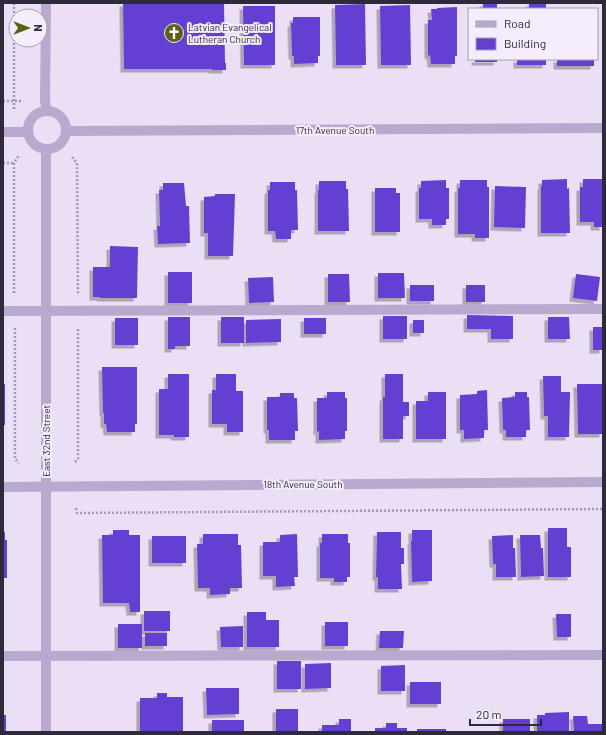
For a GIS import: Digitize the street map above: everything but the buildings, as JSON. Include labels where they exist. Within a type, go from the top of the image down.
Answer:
[{"type":"street","points":[[46,3],[45,101],[47,111]]},
{"type":"street","points":[[47,111],[58,115],[65,124],[66,131],[64,140],[60,144],[54,148],[46,150],[36,147],[30,141],[27,127],[32,118],[40,112],[47,111]]},
{"type":"street","name":"17th Avenue South","points":[[66,131],[603,128]]},
{"type":"street","points":[[3,132],[27,132]]},
{"type":"street","name":"East 32nd Street","points":[[46,150],[46,732]]},
{"type":"street","points":[[3,311],[603,309]]},
{"type":"street","name":"18th Avenue South","points":[[3,487],[603,482]]},
{"type":"street","points":[[3,656],[603,656]]},
{"type":"path","points":[[14,3],[14,109]]},
{"type":"path","points":[[3,101],[20,101]]},
{"type":"path","points":[[3,163],[14,163]]},
{"type":"path","points":[[76,508],[78,513],[603,509]]},
{"type":"place","name":"Latvian Evangelical Lutheran Church","points":[[174,33]]}]
